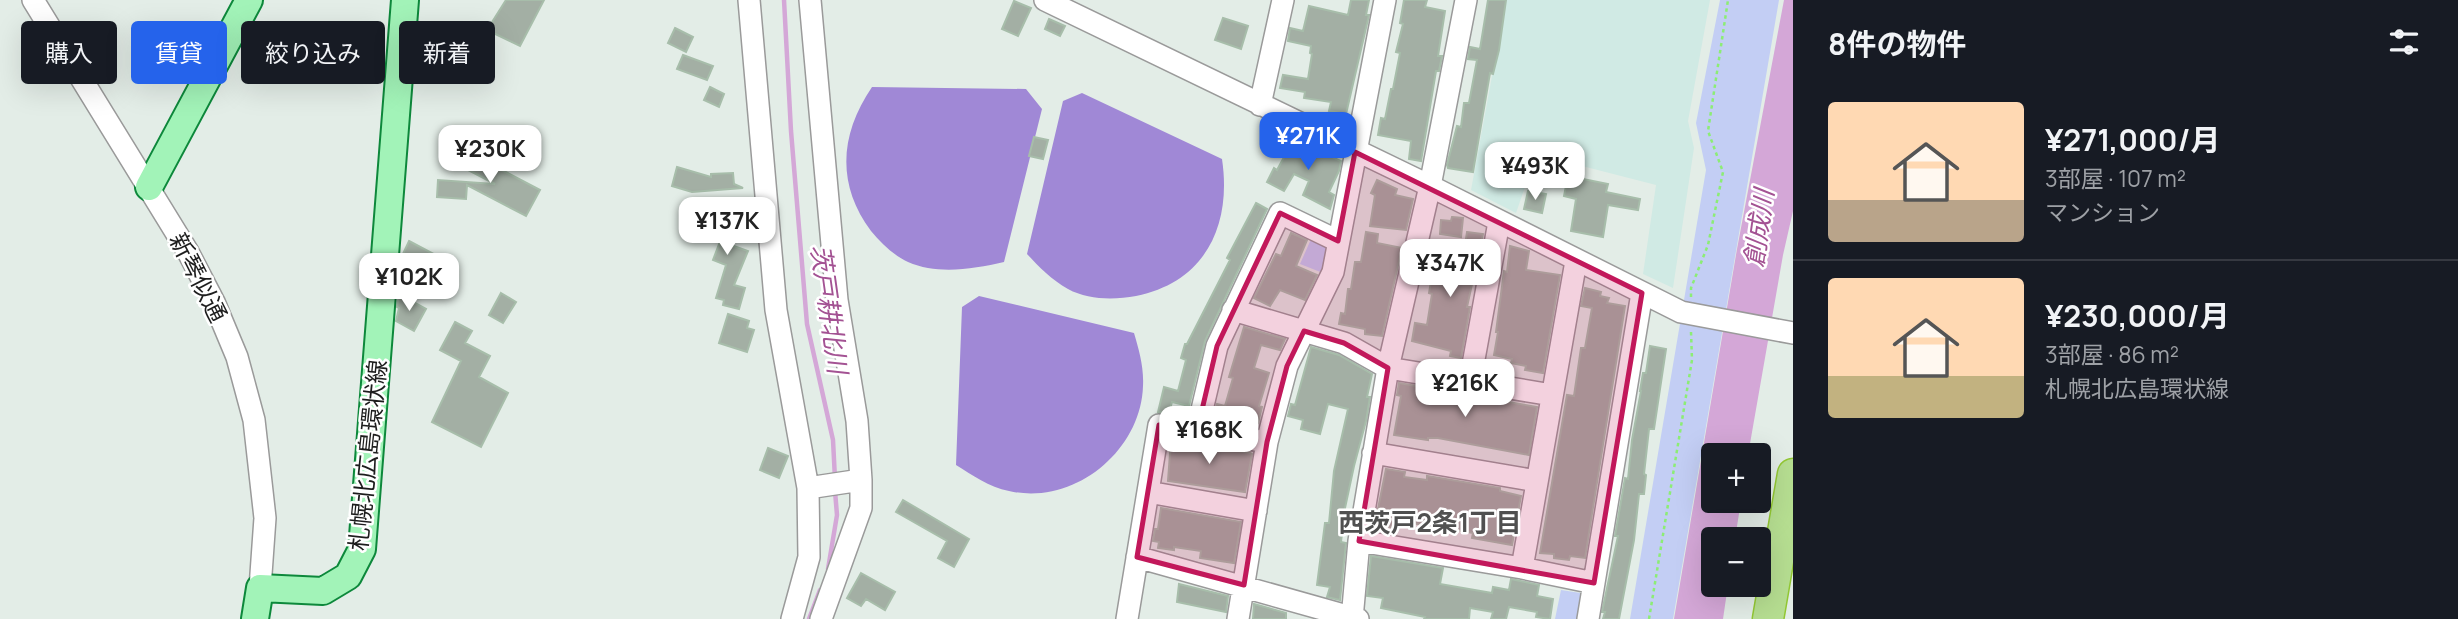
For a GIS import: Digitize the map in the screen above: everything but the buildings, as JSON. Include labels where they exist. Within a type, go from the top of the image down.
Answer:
[{"type":"highway","points":[[1768,619],[1793,474]]},
{"type":"main road","points":[[149,187],[249,0]]},
{"type":"main road","name":"札幌北広島環状線","points":[[260,589],[323,591],[348,576],[362,549],[405,0]]},
{"type":"main road","points":[[255,619],[260,589]]},
{"type":"street","name":"新琴似通","points":[[33,0],[188,252],[209,292],[237,357],[254,420],[265,518],[260,589]]},
{"type":"street","points":[[749,0],[776,310],[834,484],[861,508],[821,619]]},
{"type":"street","points":[[792,619],[809,557],[857,421],[837,300],[810,0]]},
{"type":"street","points":[[1045,0],[1430,187],[1681,313],[1793,333]]},
{"type":"street","points":[[1260,105],[1283,0]]},
{"type":"street","points":[[1238,619],[1267,442],[1287,366],[1333,272],[1385,0]]},
{"type":"street","points":[[1137,557],[1354,618],[1359,541],[1388,368],[1430,187],[1466,0]]},
{"type":"street","points":[[1197,431],[1217,346],[1280,213],[1338,241]]},
{"type":"street","points":[[1470,381],[1499,222]]},
{"type":"street","points":[[1521,568],[1576,261]]},
{"type":"street","points":[[1588,619],[1642,293]]},
{"type":"street","points":[[1233,310],[1344,343],[1388,368],[1552,396]]},
{"type":"street","points":[[1127,619],[1159,425],[1267,442]]},
{"type":"street","points":[[1373,453],[1537,481]]},
{"type":"street","points":[[1148,492],[1256,511]]},
{"type":"street","points":[[1359,541],[1594,583]]},
{"type":"highlighted area","points":[[1355,152],[1642,293],[1594,583],[1359,541],[1388,368],[1344,343],[1304,331],[1287,366],[1267,442],[1244,585],[1137,557],[1159,425],[1197,431],[1217,346],[1280,213],[1338,241]]},
{"type":"shaded area","points":[[1506,0],[1710,0],[1688,121],[1694,148],[1673,288],[1643,274],[1656,185],[1551,158],[1546,183],[1527,181],[1516,213],[1471,190]]},
{"type":"shaded area","points":[[1720,0],[1779,0],[1703,443],[1701,443],[1673,619],[1630,619],[1706,170],[1696,123]]},
{"type":"shaded area","points":[[872,87],[1026,89],[1042,109],[1004,262],[956,270],[919,266],[897,256],[871,231],[852,195],[846,159],[853,123]]},
{"type":"shaded area","points":[[1082,93],[1222,159],[1222,207],[1209,247],[1196,264],[1180,278],[1160,289],[1119,298],[1084,295],[1057,282],[1027,254],[1063,101]]},
{"type":"shaded area","points":[[1312,237],[1328,246],[1323,273],[1300,264]]},
{"type":"shaded area","points":[[979,296],[1134,333],[1143,372],[1139,410],[1130,432],[1117,452],[1079,482],[1057,490],[1033,493],[1009,491],[988,484],[956,465],[962,307]]},
{"type":"shaded area","points":[[1561,590],[1587,594],[1582,619],[1555,619]]},
{"type":"water","name":"創成川","points":[[1784,0],[1793,0],[1793,211],[1750,443],[1704,443]]},
{"type":"water","points":[[1701,460],[1701,513],[1739,513],[1737,527],[1701,527],[1701,597],[1726,597],[1723,619],[1674,619]]},
{"type":"waterway","name":"茨戸耕北川","points":[[784,0],[791,131],[807,324],[833,440],[835,479]]},
{"type":"waterway","name":"茨戸耕北川","points":[[828,569],[837,515],[835,491]]},
{"type":"waterway","name":"茨戸耕北川","points":[[809,619],[820,590]]},
{"type":"district","name":"西茨戸2条1丁目","points":[[1430,522]]}]
